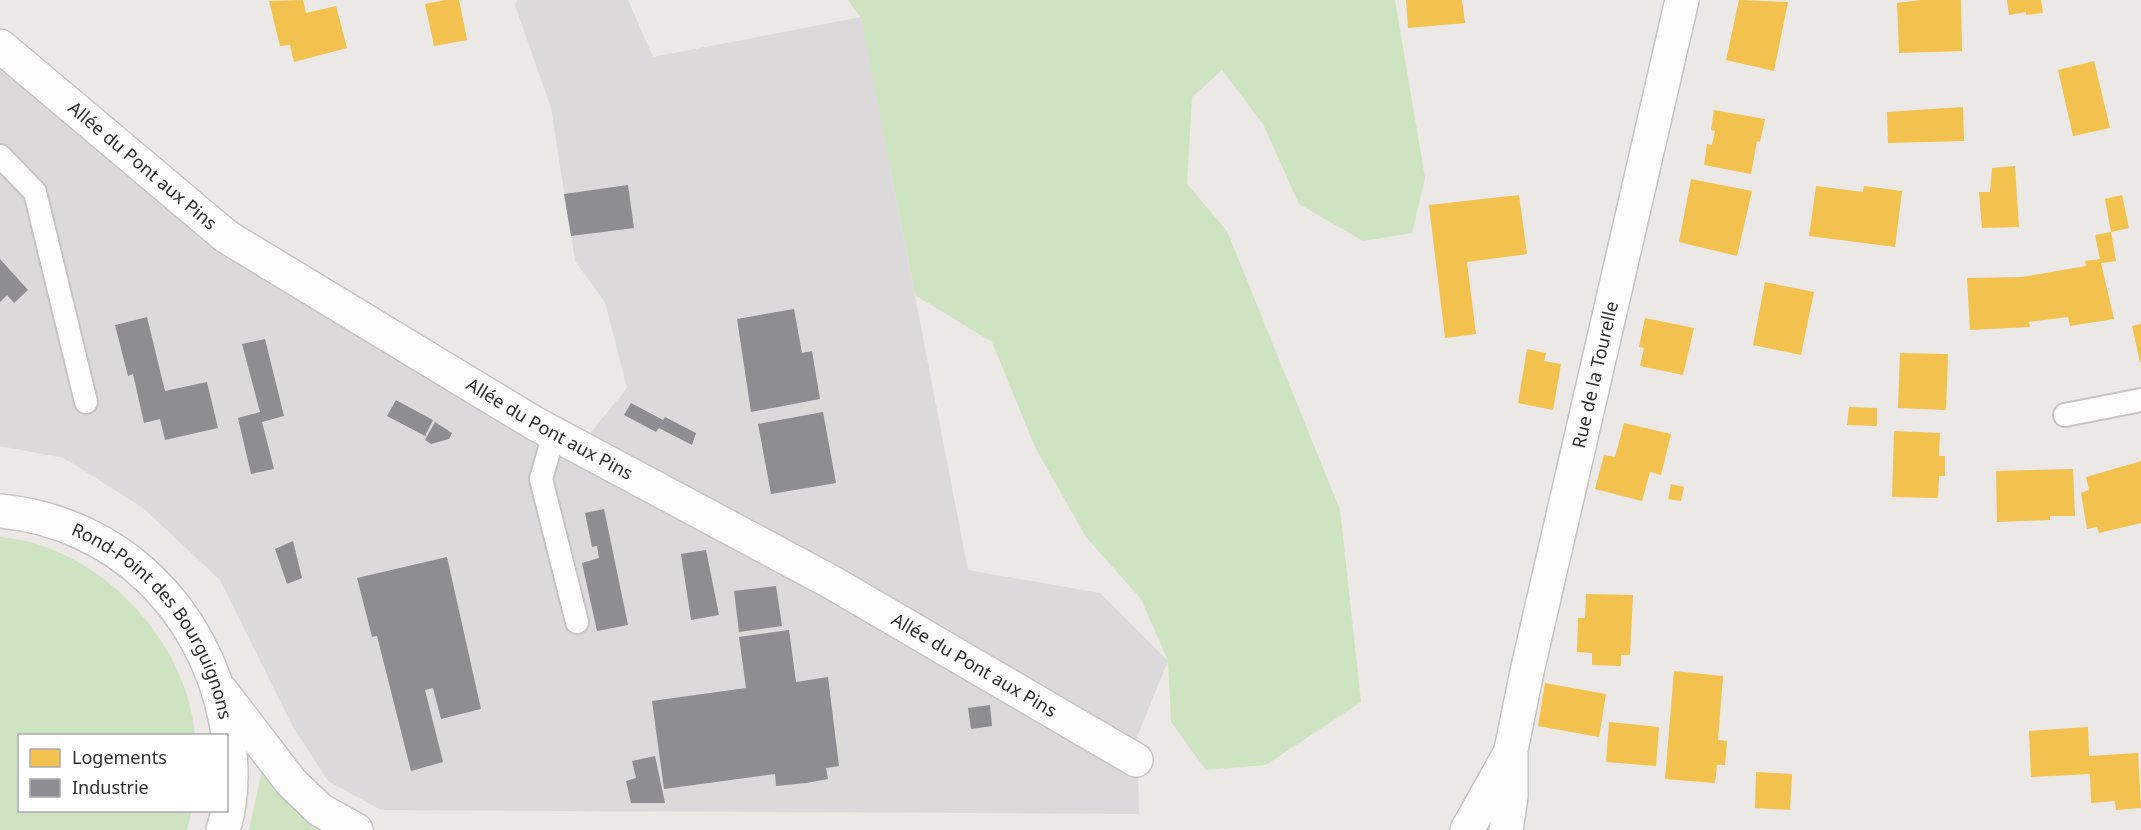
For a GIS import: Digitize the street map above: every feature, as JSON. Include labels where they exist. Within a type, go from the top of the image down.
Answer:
[{"type":"street","name":"Rue de la Tourelle","points":[[1506,830],[1511,797],[1511,750],[1528,667],[1682,0]]},
{"type":"street","name":"Allée du Pont aux Pins","points":[[0,46],[227,237],[554,434],[833,583],[1136,760]]},
{"type":"street","name":"Rond-Point des Bourguignons","points":[[8,509],[69,526],[109,547],[146,574],[177,608],[202,646],[219,688],[228,734]]},
{"type":"street","points":[[219,688],[291,782],[320,810],[356,830]]},
{"type":"street","name":"Rond-Point des Bourguignons","points":[[228,736],[231,752],[228,802]]},
{"type":"street","name":"Rue de la Tourelle","points":[[1467,830],[1511,750]]},
{"type":"street","name":"Rond-Point des Bourguignons","points":[[223,830],[227,812]]},
{"type":"lane","points":[[0,156],[35,192],[86,402]]},
{"type":"lane","points":[[2065,415],[2141,400]]},
{"type":"lane","points":[[554,434],[541,479],[577,622]]},
{"type":"shaded area","points":[[517,0],[628,0],[653,57],[861,17],[968,570],[1100,593],[1168,661],[1137,737],[1139,814],[381,810],[328,781],[292,725],[220,580],[143,508],[64,458],[0,446],[0,46],[227,237],[583,442],[627,388],[605,302],[575,261],[551,108],[515,5]]},
{"type":"green space","points":[[848,0],[1395,0],[1425,178],[1412,233],[1363,241],[1299,204],[1263,124],[1222,70],[1192,97],[1187,184],[1227,231],[1340,510],[1361,702],[1266,765],[1206,770],[1171,722],[1168,661],[1141,599],[1086,537],[1035,447],[992,342],[915,295],[861,18]]},
{"type":"green space","points":[[0,537],[36,544],[70,558],[102,578],[131,603],[155,632],[175,665],[188,699],[195,734],[18,734],[18,812],[192,812],[187,830],[0,830]]},
{"type":"green space","points":[[262,770],[329,830],[249,830]]},
{"type":"building: Logements","points":[[303,0],[306,13],[336,6],[347,48],[294,62],[290,45],[280,46],[269,1]]},
{"type":"building: Logements","points":[[459,0],[467,40],[434,46],[425,4]]},
{"type":"building: Logements","points":[[1406,0],[1462,0],[1465,23],[1408,28]]},
{"type":"building: Logements","points":[[1739,0],[1788,2],[1774,71],[1726,60]]},
{"type":"building: Logements","points":[[1922,0],[1961,0],[1962,51],[1899,53],[1897,3]]},
{"type":"building: Logements","points":[[2007,0],[2041,0],[2043,13],[2026,15],[2026,12],[2009,15]]},
{"type":"building: Logements","points":[[2094,61],[2110,128],[2073,136],[2058,70]]},
{"type":"building: Logements","points":[[1963,107],[1964,141],[1888,143],[1887,112]]},
{"type":"building: Logements","points":[[1714,110],[1765,119],[1760,142],[1757,141],[1751,174],[1704,165],[1707,144],[1712,145],[1715,131],[1711,130]]},
{"type":"building: Logements","points":[[2015,166],[2019,227],[1982,228],[1979,192],[1990,192],[1992,168]]},
{"type":"building: Logements","points":[[1691,179],[1752,191],[1737,256],[1679,242]]},
{"type":"building: Logements","points":[[1816,186],[1863,192],[1864,186],[1902,191],[1895,247],[1809,236]]},
{"type":"building: Logements","points":[[1519,195],[1527,254],[1467,262],[1476,334],[1445,338],[1429,205]]},
{"type":"building: Logements","points":[[2122,195],[2129,228],[2111,232],[2105,199]]},
{"type":"building: Logements","points":[[2111,232],[2116,261],[2101,263],[2114,319],[2070,326],[2068,317],[2029,322],[2030,327],[1970,330],[1967,278],[2022,277],[2086,266],[2085,261],[2100,259],[2095,235]]},
{"type":"building: Logements","points":[[1765,282],[1814,292],[1801,355],[1753,345]]},
{"type":"building: Logements","points":[[1645,318],[1694,328],[1683,375],[1640,366],[1644,348],[1639,347]]},
{"type":"building: Logements","points":[[2141,324],[2141,362],[2140,362],[2132,326]]},
{"type":"building: Logements","points":[[1527,349],[1546,353],[1544,361],[1561,364],[1553,410],[1518,403]]},
{"type":"building: Logements","points":[[1900,353],[1948,354],[1946,410],[1898,408]]},
{"type":"building: Logements","points":[[1849,407],[1877,408],[1877,426],[1847,425]]},
{"type":"building: Logements","points":[[1624,423],[1671,434],[1661,475],[1650,472],[1642,501],[1595,489],[1604,455],[1615,457]]},
{"type":"building: Logements","points":[[1894,431],[1940,433],[1939,456],[1945,456],[1945,476],[1939,476],[1938,498],[1892,497]]},
{"type":"building: Logements","points":[[2141,461],[2141,523],[2099,533],[2097,527],[2087,529],[2081,493],[2089,490],[2086,477]]},
{"type":"building: Logements","points":[[2073,469],[2075,516],[2050,516],[2050,520],[1997,522],[1996,471]]},
{"type":"building: Logements","points":[[1671,484],[1684,487],[1681,501],[1668,499]]},
{"type":"building: Logements","points":[[1586,594],[1633,595],[1630,655],[1621,655],[1621,666],[1592,665],[1592,653],[1577,652],[1578,618],[1585,618]]},
{"type":"building: Logements","points":[[1674,671],[1723,676],[1718,740],[1727,741],[1725,765],[1717,765],[1715,783],[1665,779]]},
{"type":"building: Logements","points":[[1545,683],[1606,694],[1599,737],[1538,726]]},
{"type":"building: Logements","points":[[1609,722],[1659,727],[1656,766],[1606,762]]},
{"type":"building: Logements","points":[[2088,727],[2089,756],[2138,753],[2141,808],[2116,810],[2115,801],[2091,803],[2090,774],[2031,777],[2029,731]]},
{"type":"building: Logements","points":[[1756,772],[1792,774],[1790,810],[1755,808]]},
{"type":"building: Industrie","points":[[628,185],[634,228],[571,236],[564,194]]},
{"type":"building: Industrie","points":[[0,259],[28,290],[14,303],[7,295],[0,302]]},
{"type":"building: Industrie","points":[[794,309],[802,353],[812,351],[820,399],[751,412],[737,319]]},
{"type":"building: Industrie","points":[[147,317],[165,391],[207,382],[218,428],[165,440],[160,419],[144,423],[133,374],[128,376],[115,325]]},
{"type":"building: Industrie","points":[[265,339],[284,416],[262,422],[274,469],[251,474],[238,418],[260,412],[242,344]]},
{"type":"building: Industrie","points":[[396,400],[433,420],[425,436],[387,416]]},
{"type":"building: Industrie","points":[[631,403],[663,420],[665,417],[696,433],[692,445],[659,428],[656,432],[624,415]]},
{"type":"building: Industrie","points":[[823,412],[836,483],[771,494],[758,424]]},
{"type":"building: Industrie","points":[[435,422],[452,433],[449,439],[431,444],[425,440]]},
{"type":"building: Industrie","points":[[604,509],[628,625],[597,631],[582,563],[599,558],[597,546],[592,547],[585,513]]},
{"type":"building: Industrie","points":[[293,541],[302,578],[287,584],[275,549]]},
{"type":"building: Industrie","points":[[706,550],[719,615],[691,620],[681,554]]},
{"type":"building: Industrie","points":[[447,557],[481,709],[441,719],[433,688],[425,690],[443,762],[411,771],[377,636],[372,637],[357,578]]},
{"type":"building: Industrie","points":[[776,586],[782,626],[739,632],[734,591]]},
{"type":"building: Industrie","points":[[789,630],[796,682],[828,677],[839,766],[826,768],[828,779],[806,783],[776,786],[775,774],[664,789],[652,701],[746,688],[739,637]]},
{"type":"building: Industrie","points":[[990,705],[992,726],[971,729],[968,708]]},
{"type":"building: Industrie","points":[[655,756],[665,803],[631,803],[626,781],[636,778],[632,761]]}]
